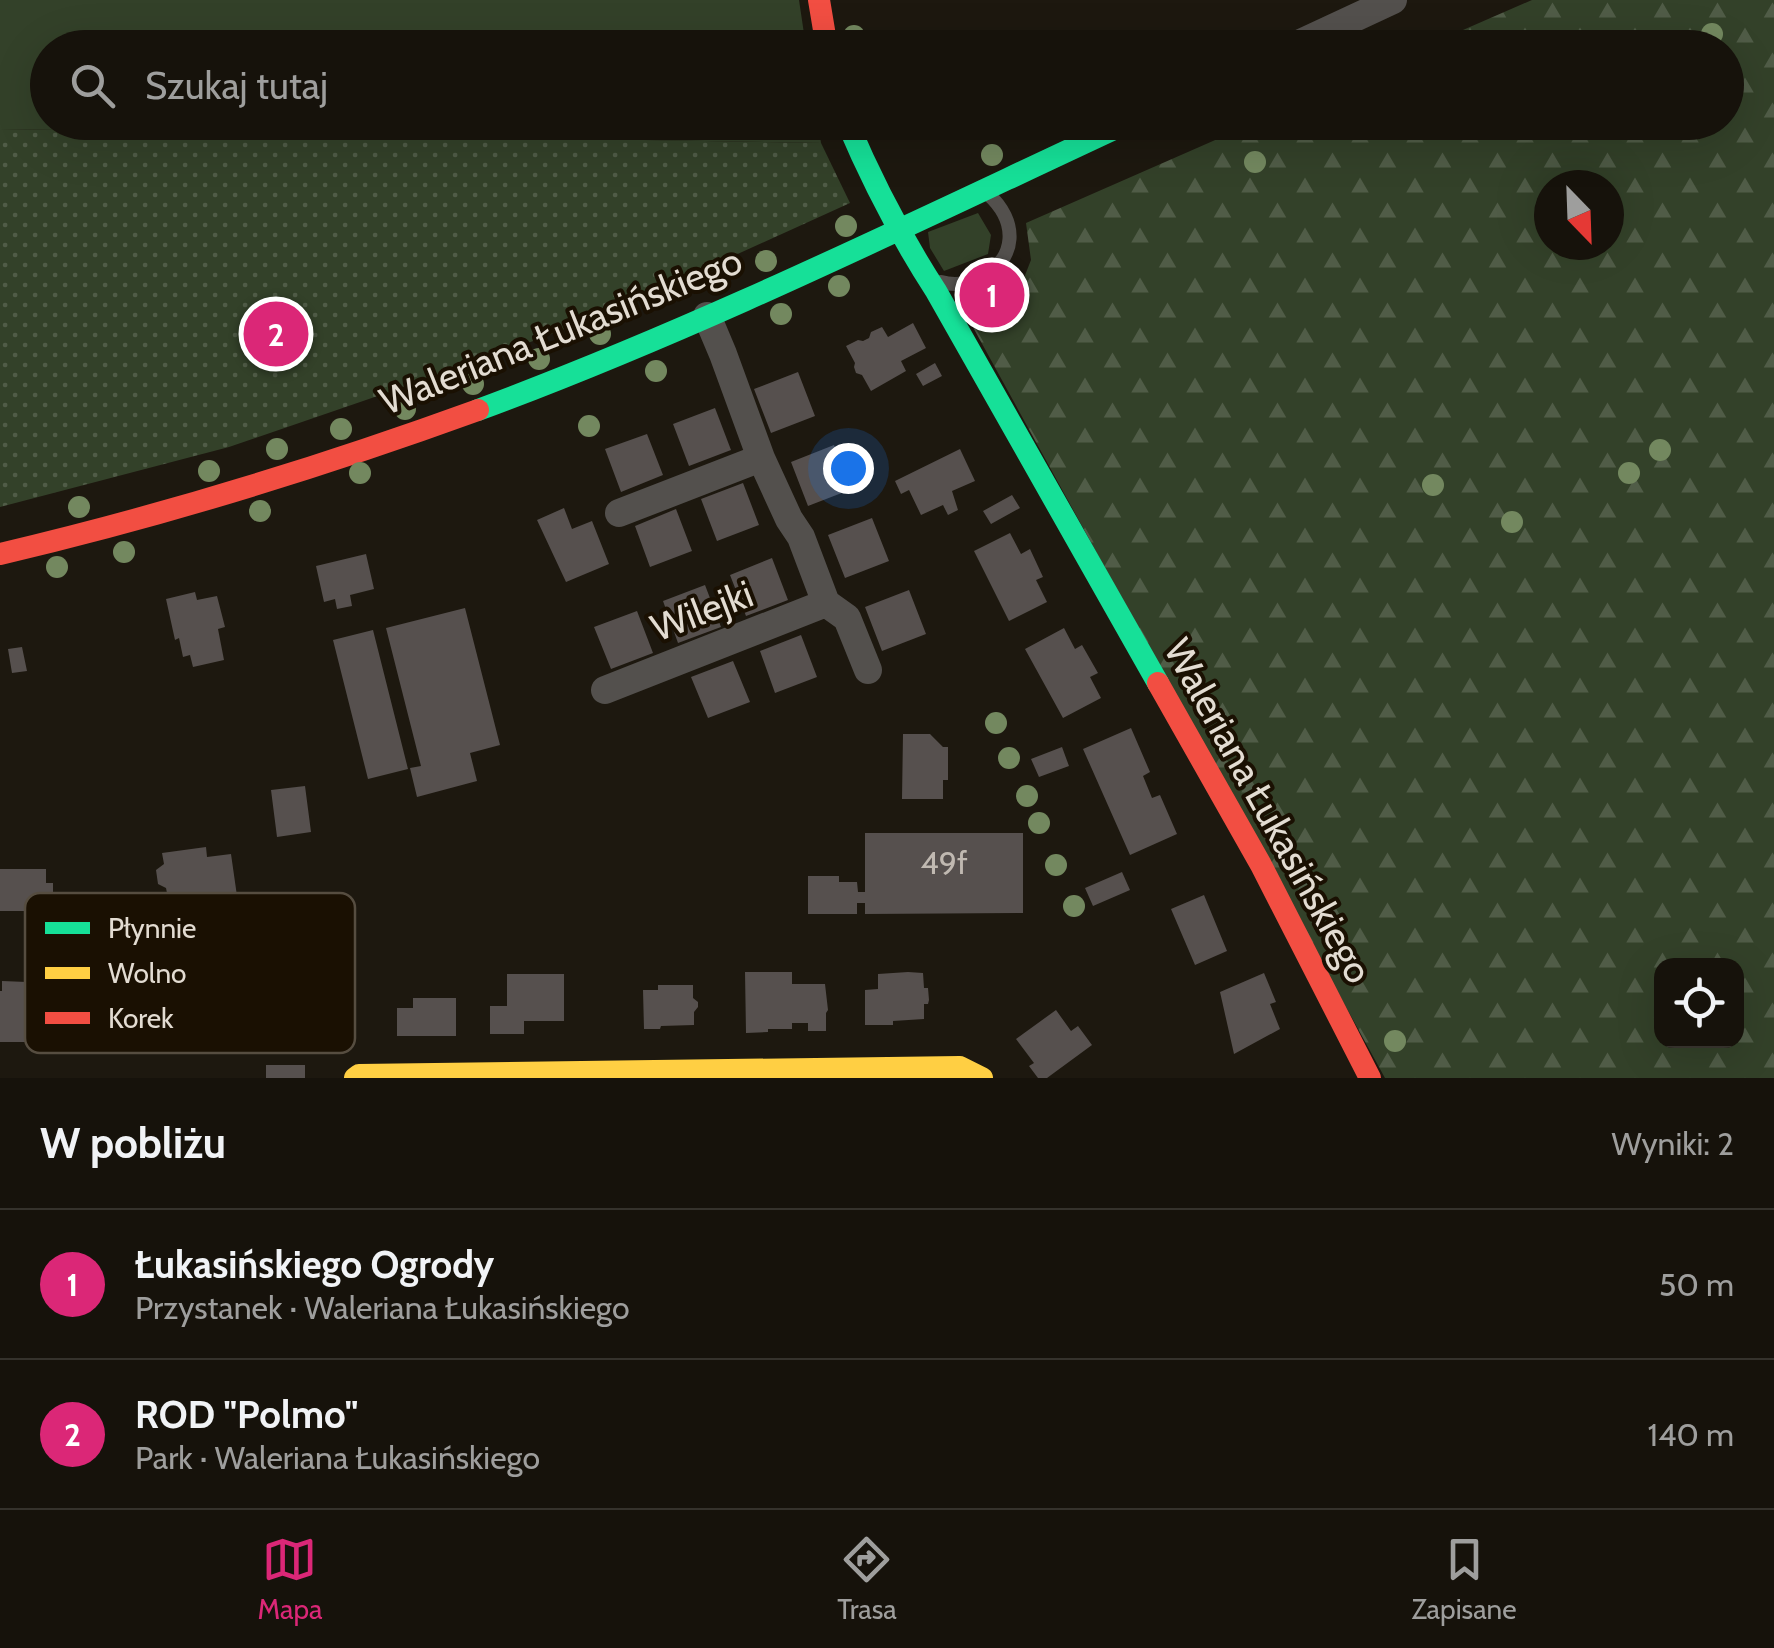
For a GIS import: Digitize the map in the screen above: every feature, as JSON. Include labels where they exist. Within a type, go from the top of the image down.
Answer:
[{"type":"street","points":[[819,0],[825,30]]},
{"type":"street","points":[[1329,30],[1393,0]]},
{"type":"street","points":[[855,140],[869,174],[921,267]]},
{"type":"street","name":"Waleriana Łukasińskiego","points":[[0,554],[165,511],[412,434],[707,316],[1091,140]]},
{"type":"street","name":"Waleriana Łukasińskiego","points":[[921,267],[1261,865],[1370,1078]]},
{"type":"street","points":[[707,316],[761,458],[789,519],[802,537],[826,603],[847,618],[868,670]]},
{"type":"street","points":[[619,513],[761,458]]},
{"type":"street","name":"Wilejki","points":[[604,690],[826,603]]},
{"type":"street","points":[[355,1078],[960,1067],[982,1078]]},
{"type":"lane","points":[[921,267],[936,280],[954,285],[977,280],[999,266],[1008,250],[1008,223],[995,200],[982,191]]},
{"type":"green space","points":[[0,0],[799,0],[803,30],[30,30],[30,130],[0,129]]},
{"type":"green space","points":[[1532,0],[1774,0],[1774,1078],[1385,1078],[969,320],[1020,288],[1031,260],[1026,223],[1215,140],[1744,140],[1744,30],[1463,30]]},
{"type":"green space","points":[[0,129],[30,130],[30,140],[821,143],[850,203],[612,311],[491,357],[229,447],[0,507]]},
{"type":"green space","points":[[645,140],[821,140],[821,143]]},
{"type":"green space","points":[[978,213],[991,235],[988,254],[944,271],[930,248],[928,232]]},
{"type":"building","points":[[913,323],[926,348],[901,361],[906,371],[871,391],[862,375],[856,373],[846,346],[869,338],[871,332],[882,327],[888,337]]},
{"type":"building","points":[[935,363],[942,376],[923,386],[916,374]]},
{"type":"building","points":[[798,372],[815,416],[771,433],[754,389]]},
{"type":"building","points":[[715,408],[731,450],[689,466],[673,424]]},
{"type":"building","points":[[647,434],[663,475],[621,492],[605,449]]},
{"type":"building","points":[[834,445],[852,489],[808,506],[791,462]]},
{"type":"building","points":[[960,449],[975,481],[952,491],[958,510],[948,515],[943,505],[921,515],[909,490],[901,494],[895,481]]},
{"type":"building","points":[[743,483],[759,525],[717,541],[701,499]]},
{"type":"building","points":[[1012,495],[1020,508],[991,524],[983,511]]},
{"type":"building","points":[[564,508],[572,529],[592,521],[609,564],[566,582],[537,520]]},
{"type":"building","points":[[676,509],[692,551],[650,567],[635,526]]},
{"type":"building","points":[[872,518],[889,561],[845,578],[828,535]]},
{"type":"building","points":[[1010,533],[1021,554],[1030,549],[1043,577],[1036,580],[1047,602],[1009,621],[974,551]]},
{"type":"building","points":[[366,554],[374,589],[350,595],[352,606],[337,609],[335,599],[324,602],[316,566]]},
{"type":"building","points":[[772,558],[788,600],[746,616],[730,575]]},
{"type":"building","points":[[705,585],[721,627],[678,643],[663,601]]},
{"type":"building","points":[[909,590],[926,634],[882,651],[865,607]]},
{"type":"building","points":[[195,592],[197,600],[217,596],[225,627],[218,629],[224,660],[193,667],[190,655],[183,657],[179,638],[175,640],[166,599]]},
{"type":"building","points":[[465,608],[500,745],[470,753],[477,781],[417,797],[410,768],[421,766],[386,628]]},
{"type":"building","points":[[637,611],[653,653],[611,669],[594,627]]},
{"type":"building","points":[[1064,628],[1075,649],[1082,645],[1098,673],[1090,677],[1101,698],[1063,718],[1025,649]]},
{"type":"building","points":[[373,630],[408,769],[368,779],[333,640]]},
{"type":"building","points":[[801,635],[817,677],[775,693],[760,651]]},
{"type":"building","points":[[22,647],[27,671],[12,673],[8,649]]},
{"type":"building","points":[[733,661],[750,702],[708,718],[691,677]]},
{"type":"building","points":[[1131,728],[1150,772],[1143,776],[1152,798],[1160,795],[1177,834],[1130,855],[1083,749]]},
{"type":"building","points":[[903,734],[930,734],[948,747],[948,780],[943,780],[943,799],[902,799]]},
{"type":"building","points":[[1062,747],[1069,766],[1039,777],[1031,759]]},
{"type":"building","points":[[305,786],[311,832],[277,837],[271,790]]},
{"type":"building","points":[[865,833],[1023,833],[1023,913],[865,914],[865,903],[857,903],[857,914],[808,914],[808,876],[839,876],[839,882],[857,882],[858,892],[865,892]]},
{"type":"building","points":[[206,847],[207,857],[231,854],[237,893],[167,893],[158,884],[156,870],[164,864],[162,853]]},
{"type":"building","points":[[0,869],[46,869],[46,883],[53,883],[53,893],[25,893],[25,911],[0,911]]},
{"type":"building","points":[[1122,872],[1130,890],[1093,906],[1085,888]]},
{"type":"building","points":[[1204,895],[1227,951],[1195,965],[1171,909]]},
{"type":"building","points":[[745,972],[792,972],[792,984],[825,984],[826,1031],[808,1031],[808,1023],[792,1023],[792,1029],[746,1033]]},
{"type":"building","points":[[923,973],[929,1000],[924,1004],[924,1019],[865,1025],[865,990],[878,989],[878,974]]},
{"type":"building","points":[[1264,973],[1276,1002],[1270,1004],[1280,1029],[1234,1054],[1220,992]]},
{"type":"building","points":[[507,974],[564,974],[564,1021],[524,1021],[524,1034],[490,1034],[490,1006],[507,1006]]},
{"type":"building","points":[[2,981],[25,982],[25,1042],[0,1042]]},
{"type":"building","points":[[658,985],[693,985],[693,998],[698,1002],[694,1025],[644,1029],[643,990],[658,990]]},
{"type":"building","points":[[413,998],[456,998],[456,1036],[397,1036],[397,1008],[413,1008]]},
{"type":"building","points":[[1056,1010],[1071,1031],[1078,1026],[1092,1045],[1047,1078],[1038,1078],[1029,1066],[1034,1063],[1016,1039]]},
{"type":"building","points":[[266,1065],[305,1065],[305,1078],[266,1078]]},
{"type":"traffic: fast","points":[[855,140],[899,229],[1158,683]]},
{"type":"traffic: fast","points":[[478,410],[725,309],[1090,140]]},
{"type":"traffic: slow","points":[[355,1078],[960,1067],[982,1078]]},
{"type":"traffic: jam","points":[[819,0],[824,30]]},
{"type":"traffic: jam","points":[[0,554],[241,489],[478,410]]},
{"type":"traffic: jam","points":[[1158,683],[1261,865],[1370,1078]]},
{"type":"place","name":"Łukasińskiego Ogrody","points":[[992,295]]},
{"type":"place","name":"ROD \"Polmo\"","points":[[276,334]]}]
